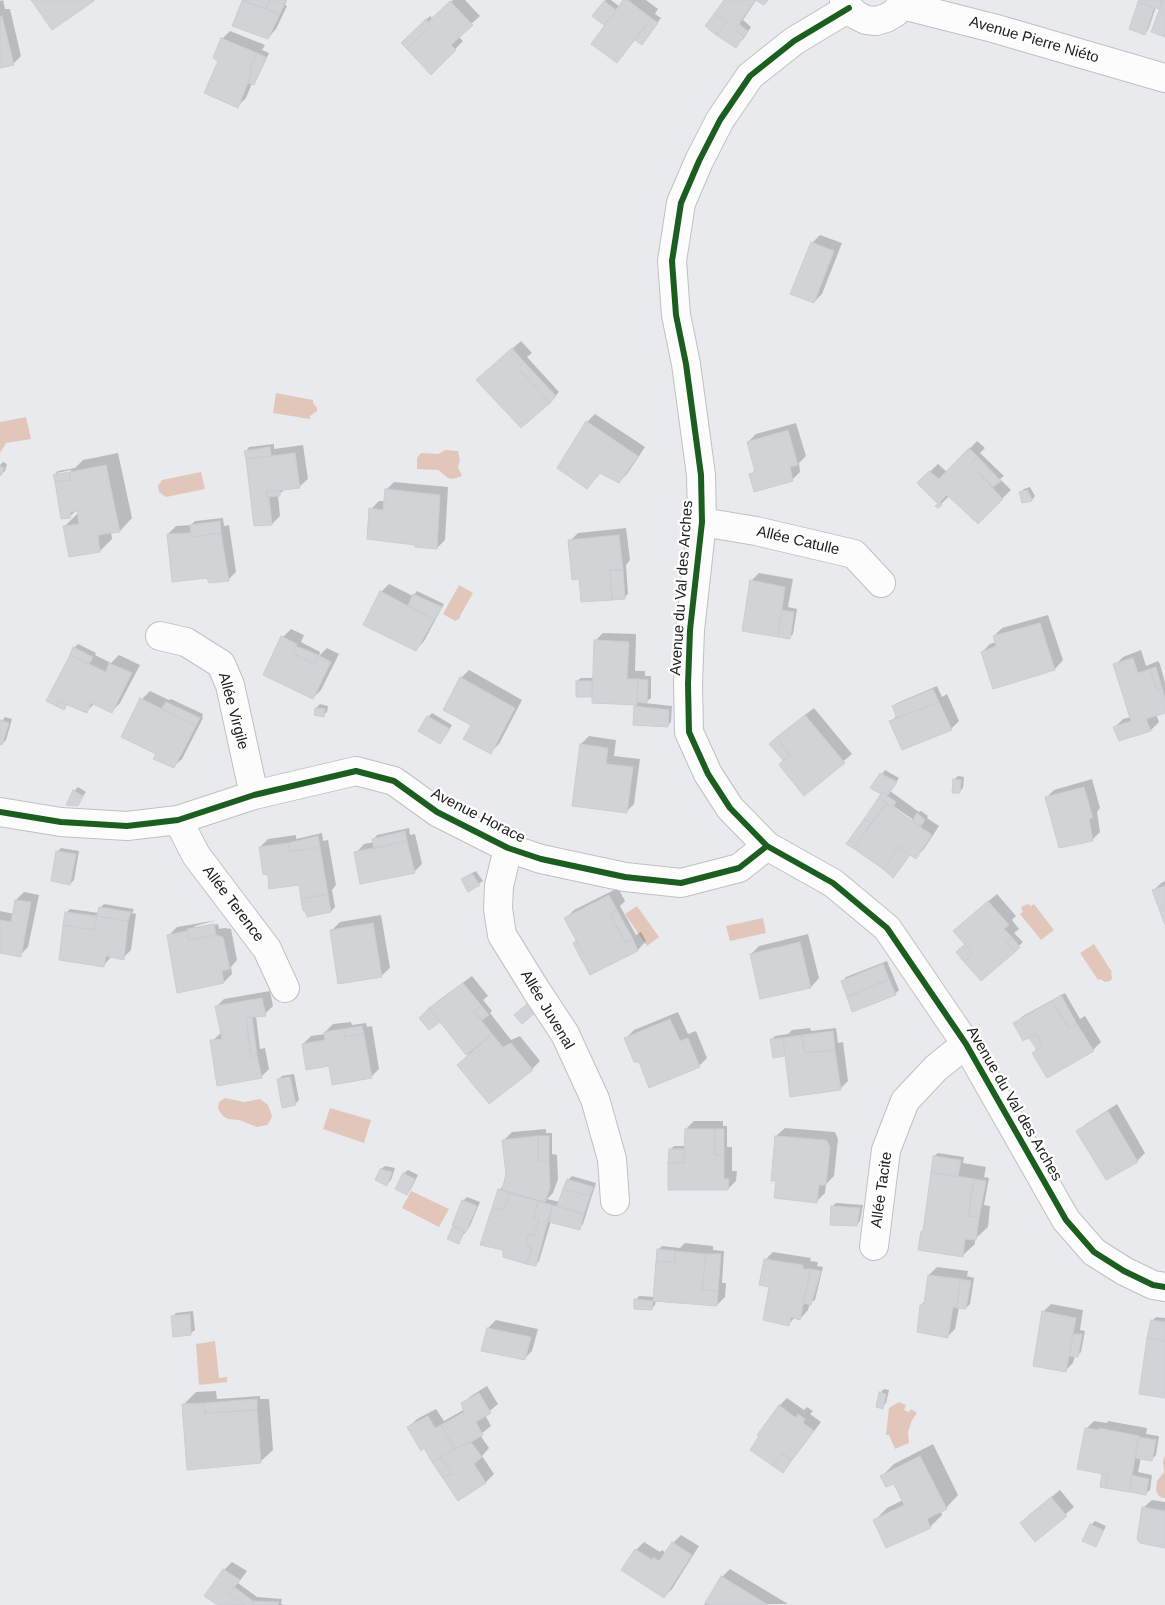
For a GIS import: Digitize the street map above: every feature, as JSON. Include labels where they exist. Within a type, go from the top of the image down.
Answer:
[{"type":"street","points":[[846,4],[856,15],[866,20],[876,21],[895,13],[903,2]]},
{"type":"street","name":"Avenue Pierre Niéto","points":[[903,2],[1165,78]]},
{"type":"street","name":"Avenue du Val des Arches","points":[[846,4],[794,41],[750,76],[720,120],[699,161],[681,203],[672,261],[676,315],[686,364],[701,475],[702,522],[690,630],[689,732],[708,774],[730,808],[767,846],[833,883],[887,928],[966,1044],[1066,1220],[1094,1252],[1131,1275],[1153,1285],[1165,1287]]},
{"type":"street","name":"Allée Catulle","points":[[702,522],[756,531],[854,554],[882,583]]},
{"type":"street","name":"Allée Virgile","points":[[160,636],[186,642],[221,664],[230,686],[254,795]]},
{"type":"street","name":"Avenue Horace","points":[[0,812],[61,822],[127,826],[178,820],[254,795],[356,771],[394,781],[437,812],[508,848],[542,859],[625,877],[681,883],[739,868],[767,846]]},
{"type":"street","name":"Allée Terence","points":[[178,820],[196,855],[267,949],[285,988]]},
{"type":"street","name":"Allée Juvenal","points":[[508,848],[499,886],[498,909],[502,935],[565,1034],[595,1099],[612,1159],[615,1201]]},
{"type":"street","name":"Allée Tacite","points":[[874,1246],[886,1150],[905,1101],[936,1068],[966,1044]]},
{"type":"shaded area","points":[[276,393],[313,400],[317,411],[310,416],[310,419],[273,413]]},
{"type":"shaded area","points":[[26,417],[31,439],[6,443],[0,453],[0,422]]},
{"type":"shaded area","points":[[445,450],[458,451],[460,460],[458,467],[462,476],[453,479],[448,478],[438,470],[417,469],[417,458],[421,453],[438,454]]},
{"type":"shaded area","points":[[201,472],[205,489],[166,497],[159,492],[158,486],[162,480]]},
{"type":"shaded area","points":[[459,585],[473,593],[460,618],[455,621],[443,614]]},
{"type":"shaded area","points":[[1028,904],[1031,906],[1034,904],[1054,930],[1041,940],[1020,914],[1023,912],[1021,907]]},
{"type":"shaded area","points":[[637,906],[659,937],[647,946],[625,914]]},
{"type":"shaded area","points":[[763,918],[766,933],[730,941],[726,926]]},
{"type":"shaded area","points":[[1094,944],[1112,972],[1112,979],[1110,981],[1098,980],[1080,953]]},
{"type":"shaded area","points":[[225,1098],[244,1102],[260,1099],[268,1105],[272,1116],[270,1121],[267,1125],[257,1127],[239,1120],[228,1119],[218,1109],[219,1102]]},
{"type":"shaded area","points":[[330,1108],[371,1120],[364,1143],[323,1129]]},
{"type":"shaded area","points":[[411,1191],[449,1209],[439,1227],[402,1208]]},
{"type":"shaded area","points":[[215,1341],[219,1378],[227,1377],[227,1382],[199,1385],[196,1344]]},
{"type":"shaded area","points":[[899,1402],[906,1405],[904,1410],[909,1412],[911,1409],[917,1413],[912,1420],[908,1432],[909,1443],[895,1449],[889,1435],[886,1435],[889,1408]]},
{"type":"shaded area","points":[[1165,1455],[1165,1498],[1162,1498],[1156,1490],[1157,1481],[1164,1472],[1163,1461]]},
{"type":"building","points":[[31,0],[94,0],[94,1],[52,30]]},
{"type":"building","points":[[242,0],[270,0],[266,9]]},
{"type":"building","points":[[270,0],[286,0],[280,14],[266,9]]},
{"type":"building","points":[[623,0],[628,0],[651,18],[617,63],[591,44]]},
{"type":"building","points":[[724,0],[755,0],[735,30],[744,36],[736,48],[716,35],[727,22],[714,14]]},
{"type":"building","points":[[755,0],[768,0],[764,5]]},
{"type":"building","points":[[1139,0],[1163,0],[1159,9],[1138,2]]},
{"type":"building","points":[[1163,0],[1165,0],[1165,37],[1151,32]]},
{"type":"building","points":[[242,1],[280,14],[268,39],[232,26]]},
{"type":"building","points":[[450,1],[473,25],[451,45],[456,50],[431,75],[407,49],[431,25],[428,22]]},
{"type":"building","points":[[604,1],[616,10],[604,25],[592,16]]},
{"type":"building","points":[[1138,2],[1154,8],[1145,35],[1129,29]]},
{"type":"building","points":[[714,14],[727,22],[716,35],[705,26]]},
{"type":"building","points":[[2,16],[14,65],[0,68],[0,17]]},
{"type":"building","points":[[651,18],[658,23],[642,45],[635,40]]},
{"type":"building","points":[[426,19],[431,25],[407,49],[401,43]]},
{"type":"building","points":[[739,24],[748,31],[744,36],[735,30]]},
{"type":"building","points":[[221,38],[257,53],[249,70],[252,72],[238,108],[204,93],[218,61],[213,58]]},
{"type":"building","points":[[257,53],[266,57],[254,85],[248,83],[252,72],[249,70]]},
{"type":"building","points":[[811,242],[834,251],[814,303],[790,294]]},
{"type":"building","points":[[512,348],[524,362],[518,368],[550,403],[521,428],[476,380]]},
{"type":"building","points":[[524,362],[556,396],[550,403],[518,368]]},
{"type":"building","points":[[586,421],[638,456],[619,483],[600,473],[587,489],[557,468]]},
{"type":"building","points":[[788,430],[798,465],[790,467],[793,481],[754,492],[749,474],[755,472],[747,442]]},
{"type":"building","points":[[270,447],[271,456],[246,459],[244,451]]},
{"type":"building","points":[[969,448],[978,457],[970,464],[1003,499],[978,524],[947,495],[940,502],[942,505],[938,508],[935,506],[938,504],[917,483],[929,471],[939,479]]},
{"type":"building","points":[[295,453],[300,488],[266,492],[267,497],[269,497],[272,525],[254,526],[246,459]]},
{"type":"building","points":[[978,457],[1001,481],[993,487],[970,464]]},
{"type":"building","points":[[106,465],[120,532],[98,535],[100,552],[69,557],[63,526],[79,524],[77,511],[70,512],[71,518],[61,519],[55,482],[70,480],[70,472]]},
{"type":"building","points":[[0,466],[4,468],[1,476],[0,475]]},
{"type":"building","points":[[70,472],[70,480],[55,482],[53,475]]},
{"type":"building","points":[[385,489],[440,495],[437,549],[367,539],[369,508],[383,510]]},
{"type":"building","points":[[280,490],[280,496],[267,497],[266,492]]},
{"type":"building","points":[[1027,490],[1032,501],[1022,503],[1019,492]]},
{"type":"building","points":[[220,521],[221,533],[191,537],[190,525]]},
{"type":"building","points":[[191,533],[191,537],[221,533],[229,581],[209,583],[207,578],[172,582],[167,534]]},
{"type":"building","points":[[619,535],[623,570],[610,570],[612,600],[581,602],[579,579],[572,580],[568,540]]},
{"type":"building","points":[[610,570],[623,570],[625,599],[612,600]]},
{"type":"building","points":[[750,580],[785,587],[778,637],[742,631]]},
{"type":"building","points":[[380,591],[434,620],[416,651],[363,625]]},
{"type":"building","points":[[413,594],[442,607],[434,620],[408,605]]},
{"type":"building","points":[[782,610],[794,612],[790,639],[778,637]]},
{"type":"building","points":[[1040,623],[1055,670],[993,689],[981,652],[996,646],[993,636]]},
{"type":"building","points":[[281,636],[297,644],[293,653],[314,664],[318,655],[331,662],[313,699],[263,675]]},
{"type":"building","points":[[594,640],[629,642],[627,679],[638,679],[637,705],[592,703]]},
{"type":"building","points":[[296,646],[318,655],[314,664],[293,653]]},
{"type":"building","points":[[73,647],[93,657],[89,664],[70,655]]},
{"type":"building","points":[[70,655],[106,672],[109,663],[132,673],[112,713],[91,703],[87,713],[58,701],[56,706],[46,701]]},
{"type":"building","points":[[1133,658],[1138,673],[1150,669],[1157,690],[1162,688],[1165,698],[1165,713],[1146,719],[1151,731],[1119,741],[1113,727],[1131,721],[1113,664]]},
{"type":"building","points":[[1156,667],[1162,688],[1157,690],[1150,669]]},
{"type":"building","points":[[460,677],[515,708],[491,754],[463,739],[471,725],[443,710]]},
{"type":"building","points":[[638,679],[648,680],[647,703],[637,702]]},
{"type":"building","points":[[576,681],[592,681],[592,697],[576,697]]},
{"type":"building","points":[[933,689],[939,702],[897,718],[892,706]]},
{"type":"building","points":[[140,698],[196,726],[174,768],[153,759],[156,754],[121,737]]},
{"type":"building","points":[[58,701],[67,705],[64,710],[56,706]]},
{"type":"building","points":[[166,702],[200,718],[196,726],[161,709]]},
{"type":"building","points":[[939,702],[952,730],[902,750],[889,721]]},
{"type":"building","points":[[634,706],[669,710],[668,727],[633,725]]},
{"type":"building","points":[[315,708],[325,709],[324,717],[314,715]]},
{"type":"building","points":[[805,715],[845,763],[804,796],[779,765],[790,756],[777,737]]},
{"type":"building","points":[[427,716],[450,729],[440,744],[418,731]]},
{"type":"building","points":[[0,720],[9,723],[2,745],[0,744]]},
{"type":"building","points":[[777,737],[790,756],[783,760],[769,744]]},
{"type":"building","points":[[580,744],[608,748],[606,764],[633,767],[627,813],[572,806]]},
{"type":"building","points":[[880,773],[897,782],[888,795],[882,792],[881,794],[870,788]]},
{"type":"building","points":[[953,779],[961,780],[960,793],[952,793]]},
{"type":"building","points":[[1084,787],[1093,818],[1089,818],[1093,841],[1059,848],[1045,797]]},
{"type":"building","points":[[73,790],[83,796],[78,806],[66,805]]},
{"type":"building","points":[[882,792],[896,802],[893,807],[879,797]]},
{"type":"building","points":[[879,797],[887,803],[871,823],[864,819]]},
{"type":"building","points":[[887,803],[932,835],[916,859],[899,847],[883,869],[853,848]]},
{"type":"building","points":[[917,813],[925,820],[920,827],[912,821]]},
{"type":"building","points":[[864,819],[871,823],[853,848],[846,844]]},
{"type":"building","points":[[405,831],[407,841],[374,849],[372,839]]},
{"type":"building","points":[[318,836],[320,847],[290,852],[288,843]]},
{"type":"building","points":[[407,841],[415,873],[360,884],[354,852]]},
{"type":"building","points":[[288,843],[290,852],[320,847],[328,894],[301,899],[299,885],[269,889],[268,875],[263,874],[259,847]]},
{"type":"building","points":[[899,847],[910,855],[893,878],[883,869]]},
{"type":"building","points":[[56,851],[76,854],[70,885],[51,881]]},
{"type":"building","points":[[472,874],[480,885],[468,892],[461,879]]},
{"type":"building","points":[[1165,886],[1165,925],[1152,890]]},
{"type":"building","points":[[328,894],[331,912],[307,917],[305,910],[303,911],[301,899]]},
{"type":"building","points":[[609,895],[617,910],[610,914],[626,943],[633,939],[638,951],[590,975],[579,955],[583,953],[564,918]]},
{"type":"building","points":[[15,900],[31,902],[21,957],[0,953],[0,920],[11,922]]},
{"type":"building","points":[[988,901],[1009,925],[1004,929],[1012,937],[1006,942],[1015,952],[981,981],[964,962],[973,954],[953,931]]},
{"type":"building","points":[[99,907],[131,912],[128,921],[97,916]]},
{"type":"building","points":[[617,910],[633,939],[626,943],[610,914]]},
{"type":"building","points":[[65,912],[97,916],[94,930],[63,925]]},
{"type":"building","points":[[97,916],[128,921],[124,960],[106,956],[104,967],[59,960],[63,925],[94,930]]},
{"type":"building","points":[[373,923],[382,977],[338,984],[330,930]]},
{"type":"building","points":[[214,924],[216,935],[189,940],[187,929]]},
{"type":"building","points":[[187,931],[189,940],[216,935],[223,937],[230,969],[222,971],[224,983],[177,993],[167,935]]},
{"type":"building","points":[[1012,937],[1020,947],[1015,952],[1006,942]]},
{"type":"building","points":[[576,941],[583,953],[579,955],[573,943]]},
{"type":"building","points":[[800,942],[811,988],[760,999],[750,954]]},
{"type":"building","points":[[965,944],[973,954],[964,962],[956,952]]},
{"type":"building","points":[[883,964],[889,979],[847,997],[841,981]]},
{"type":"building","points":[[889,979],[896,995],[852,1012],[847,997]]},
{"type":"building","points":[[463,983],[481,1005],[474,1011],[492,1034],[466,1055],[429,1008]]},
{"type":"building","points":[[1061,995],[1077,1024],[1069,1028],[1052,1001]]},
{"type":"building","points":[[262,998],[266,1016],[246,1018],[251,1057],[257,1055],[262,1078],[217,1086],[210,1040],[222,1039],[215,1006]]},
{"type":"building","points":[[1052,1001],[1069,1028],[1077,1024],[1094,1051],[1047,1078],[1032,1053],[1043,1046],[1036,1034],[1023,1041],[1013,1023]]},
{"type":"building","points":[[529,1002],[536,1012],[522,1024],[514,1015]]},
{"type":"building","points":[[481,1005],[489,1015],[482,1020],[474,1011]]},
{"type":"building","points":[[429,1008],[440,1022],[429,1030],[419,1018]]},
{"type":"building","points":[[252,1017],[257,1055],[251,1057],[246,1018]]},
{"type":"building","points":[[670,1019],[680,1041],[688,1038],[700,1067],[649,1088],[639,1062],[634,1062],[624,1038]]},
{"type":"building","points":[[362,1026],[364,1034],[345,1037],[343,1029]]},
{"type":"building","points":[[343,1029],[345,1037],[364,1034],[372,1078],[332,1085],[329,1066],[306,1070],[302,1044],[325,1040],[324,1032]]},
{"type":"building","points":[[833,1031],[835,1050],[805,1053],[802,1035]]},
{"type":"building","points":[[492,1034],[503,1047],[511,1043],[533,1070],[489,1104],[457,1065]]},
{"type":"building","points":[[1036,1034],[1043,1046],[1037,1050],[1029,1038]]},
{"type":"building","points":[[802,1035],[805,1053],[835,1050],[841,1090],[790,1097],[783,1038]]},
{"type":"building","points":[[783,1038],[785,1056],[773,1058],[770,1039]]},
{"type":"building","points":[[290,1077],[296,1105],[282,1108],[277,1079]]},
{"type":"building","points":[[1108,1111],[1138,1162],[1106,1180],[1076,1131]]},
{"type":"building","points":[[685,1129],[715,1129],[715,1155],[724,1155],[724,1179],[729,1179],[728,1190],[668,1190],[668,1163],[684,1163]]},
{"type":"building","points":[[715,1129],[724,1129],[724,1155],[715,1155]]},
{"type":"building","points":[[538,1136],[538,1161],[549,1162],[550,1188],[545,1202],[502,1190],[506,1174],[502,1140]]},
{"type":"building","points":[[538,1136],[549,1136],[549,1162],[538,1161]]},
{"type":"building","points":[[775,1136],[826,1140],[828,1143],[830,1147],[826,1185],[819,1185],[817,1203],[774,1198],[776,1181],[771,1181]]},
{"type":"building","points":[[669,1149],[685,1149],[684,1163],[668,1163]]},
{"type":"building","points":[[933,1156],[961,1160],[958,1177],[931,1172]]},
{"type":"building","points":[[380,1169],[392,1172],[387,1186],[375,1180]]},
{"type":"building","points":[[931,1172],[974,1179],[968,1216],[979,1218],[976,1240],[965,1239],[963,1257],[918,1250],[921,1231],[923,1231]]},
{"type":"building","points":[[403,1173],[415,1179],[407,1195],[395,1189]]},
{"type":"building","points":[[567,1179],[593,1187],[590,1196],[563,1189]]},
{"type":"building","points":[[974,1179],[986,1181],[979,1218],[968,1216]]},
{"type":"building","points":[[498,1189],[509,1193],[504,1210],[492,1208]]},
{"type":"building","points":[[563,1189],[590,1196],[584,1214],[557,1206]]},
{"type":"building","points":[[509,1193],[538,1201],[534,1219],[539,1220],[534,1236],[528,1234],[526,1245],[532,1248],[526,1264],[503,1257],[503,1250],[480,1245],[492,1208],[504,1210]]},
{"type":"building","points":[[462,1200],[477,1206],[466,1232],[452,1225]]},
{"type":"building","points":[[538,1201],[552,1205],[536,1266],[526,1264],[532,1248],[526,1245],[528,1234],[534,1236],[539,1220],[534,1219]]},
{"type":"building","points":[[552,1205],[584,1214],[580,1230],[549,1222]]},
{"type":"building","points":[[831,1206],[860,1208],[857,1226],[830,1225]]},
{"type":"building","points":[[453,1226],[464,1231],[459,1244],[447,1239]]},
{"type":"building","points":[[657,1249],[675,1251],[675,1263],[656,1261]]},
{"type":"building","points":[[675,1251],[706,1254],[702,1290],[718,1291],[717,1306],[653,1301],[656,1261],[675,1263]]},
{"type":"building","points":[[706,1254],[721,1254],[718,1291],[702,1290]]},
{"type":"building","points":[[764,1259],[803,1265],[803,1269],[811,1269],[800,1320],[791,1317],[789,1326],[763,1320],[769,1287],[759,1285]]},
{"type":"building","points":[[811,1269],[821,1271],[811,1305],[803,1303]]},
{"type":"building","points":[[928,1275],[960,1279],[957,1308],[953,1307],[948,1338],[917,1332],[920,1305],[924,1304]]},
{"type":"building","points":[[960,1279],[971,1281],[966,1309],[957,1308]]},
{"type":"building","points":[[634,1299],[653,1301],[652,1310],[634,1309]]},
{"type":"building","points":[[1042,1311],[1076,1318],[1066,1372],[1033,1366]]},
{"type":"building","points":[[190,1314],[191,1335],[173,1337],[171,1316]]},
{"type":"building","points":[[1151,1320],[1165,1322],[1165,1341],[1147,1338]]},
{"type":"building","points":[[487,1328],[531,1337],[525,1360],[481,1351]]},
{"type":"building","points":[[1073,1334],[1082,1334],[1078,1357],[1069,1356]]},
{"type":"building","points":[[1147,1338],[1165,1341],[1165,1398],[1139,1394]]},
{"type":"building","points":[[879,1392],[886,1394],[883,1409],[876,1407]]},
{"type":"building","points":[[479,1393],[491,1413],[476,1422],[483,1435],[454,1449],[441,1425],[464,1412],[461,1403]]},
{"type":"building","points":[[257,1399],[257,1410],[205,1413],[204,1403]]},
{"type":"building","points":[[204,1403],[205,1413],[257,1410],[261,1463],[187,1470],[182,1404]]},
{"type":"building","points":[[779,1405],[796,1418],[798,1414],[805,1419],[803,1423],[814,1431],[792,1460],[782,1453],[773,1466],[750,1450],[759,1436],[757,1435]]},
{"type":"building","points":[[428,1416],[435,1428],[441,1425],[454,1449],[432,1462],[424,1448],[421,1451],[407,1427]]},
{"type":"building","points":[[1085,1428],[1099,1430],[1099,1428],[1139,1436],[1129,1492],[1105,1488],[1108,1475],[1077,1469]]},
{"type":"building","points":[[1139,1437],[1156,1440],[1152,1461],[1135,1458]]},
{"type":"building","points":[[471,1442],[482,1457],[474,1464],[486,1483],[458,1501],[442,1477],[453,1474],[441,1457]]},
{"type":"building","points":[[782,1453],[792,1460],[783,1473],[773,1466]]},
{"type":"building","points":[[920,1456],[947,1509],[927,1519],[931,1528],[886,1548],[873,1520],[904,1505],[894,1484],[886,1487],[880,1476]]},
{"type":"building","points":[[441,1457],[453,1474],[442,1477],[432,1462]]},
{"type":"building","points":[[1102,1474],[1108,1475],[1105,1488],[1100,1487]]},
{"type":"building","points":[[1132,1475],[1149,1479],[1146,1495],[1129,1492]]},
{"type":"building","points":[[1051,1497],[1067,1516],[1035,1542],[1020,1523]]},
{"type":"building","points":[[1142,1507],[1165,1511],[1165,1548],[1138,1541]]},
{"type":"building","points":[[1090,1524],[1103,1530],[1096,1547],[1082,1541]]},
{"type":"building","points":[[672,1542],[692,1555],[664,1598],[621,1570],[635,1549],[652,1560],[653,1557],[659,1561]]},
{"type":"building","points":[[223,1569],[240,1580],[229,1594],[245,1605],[218,1605],[204,1596]]},
{"type":"building","points":[[721,1576],[768,1605],[708,1605],[705,1603]]},
{"type":"building","points":[[234,1587],[253,1601],[253,1605],[245,1605],[229,1594]]},
{"type":"building","points":[[253,1601],[279,1602],[278,1605],[253,1605]]},
{"type":"cycle path","points":[[849,8],[794,41],[750,76],[720,120],[699,161],[681,203],[672,261],[676,315],[686,364],[701,475],[702,522],[690,630],[689,732],[708,774],[730,808],[767,846],[833,883],[887,928],[966,1044],[1066,1220],[1094,1252],[1124,1271],[1153,1285],[1165,1287]]},
{"type":"cycle path","points":[[0,812],[61,822],[127,826],[178,820],[254,795],[356,771],[394,781],[437,812],[508,848],[541,859],[625,877],[681,883],[739,868],[767,846]]}]
